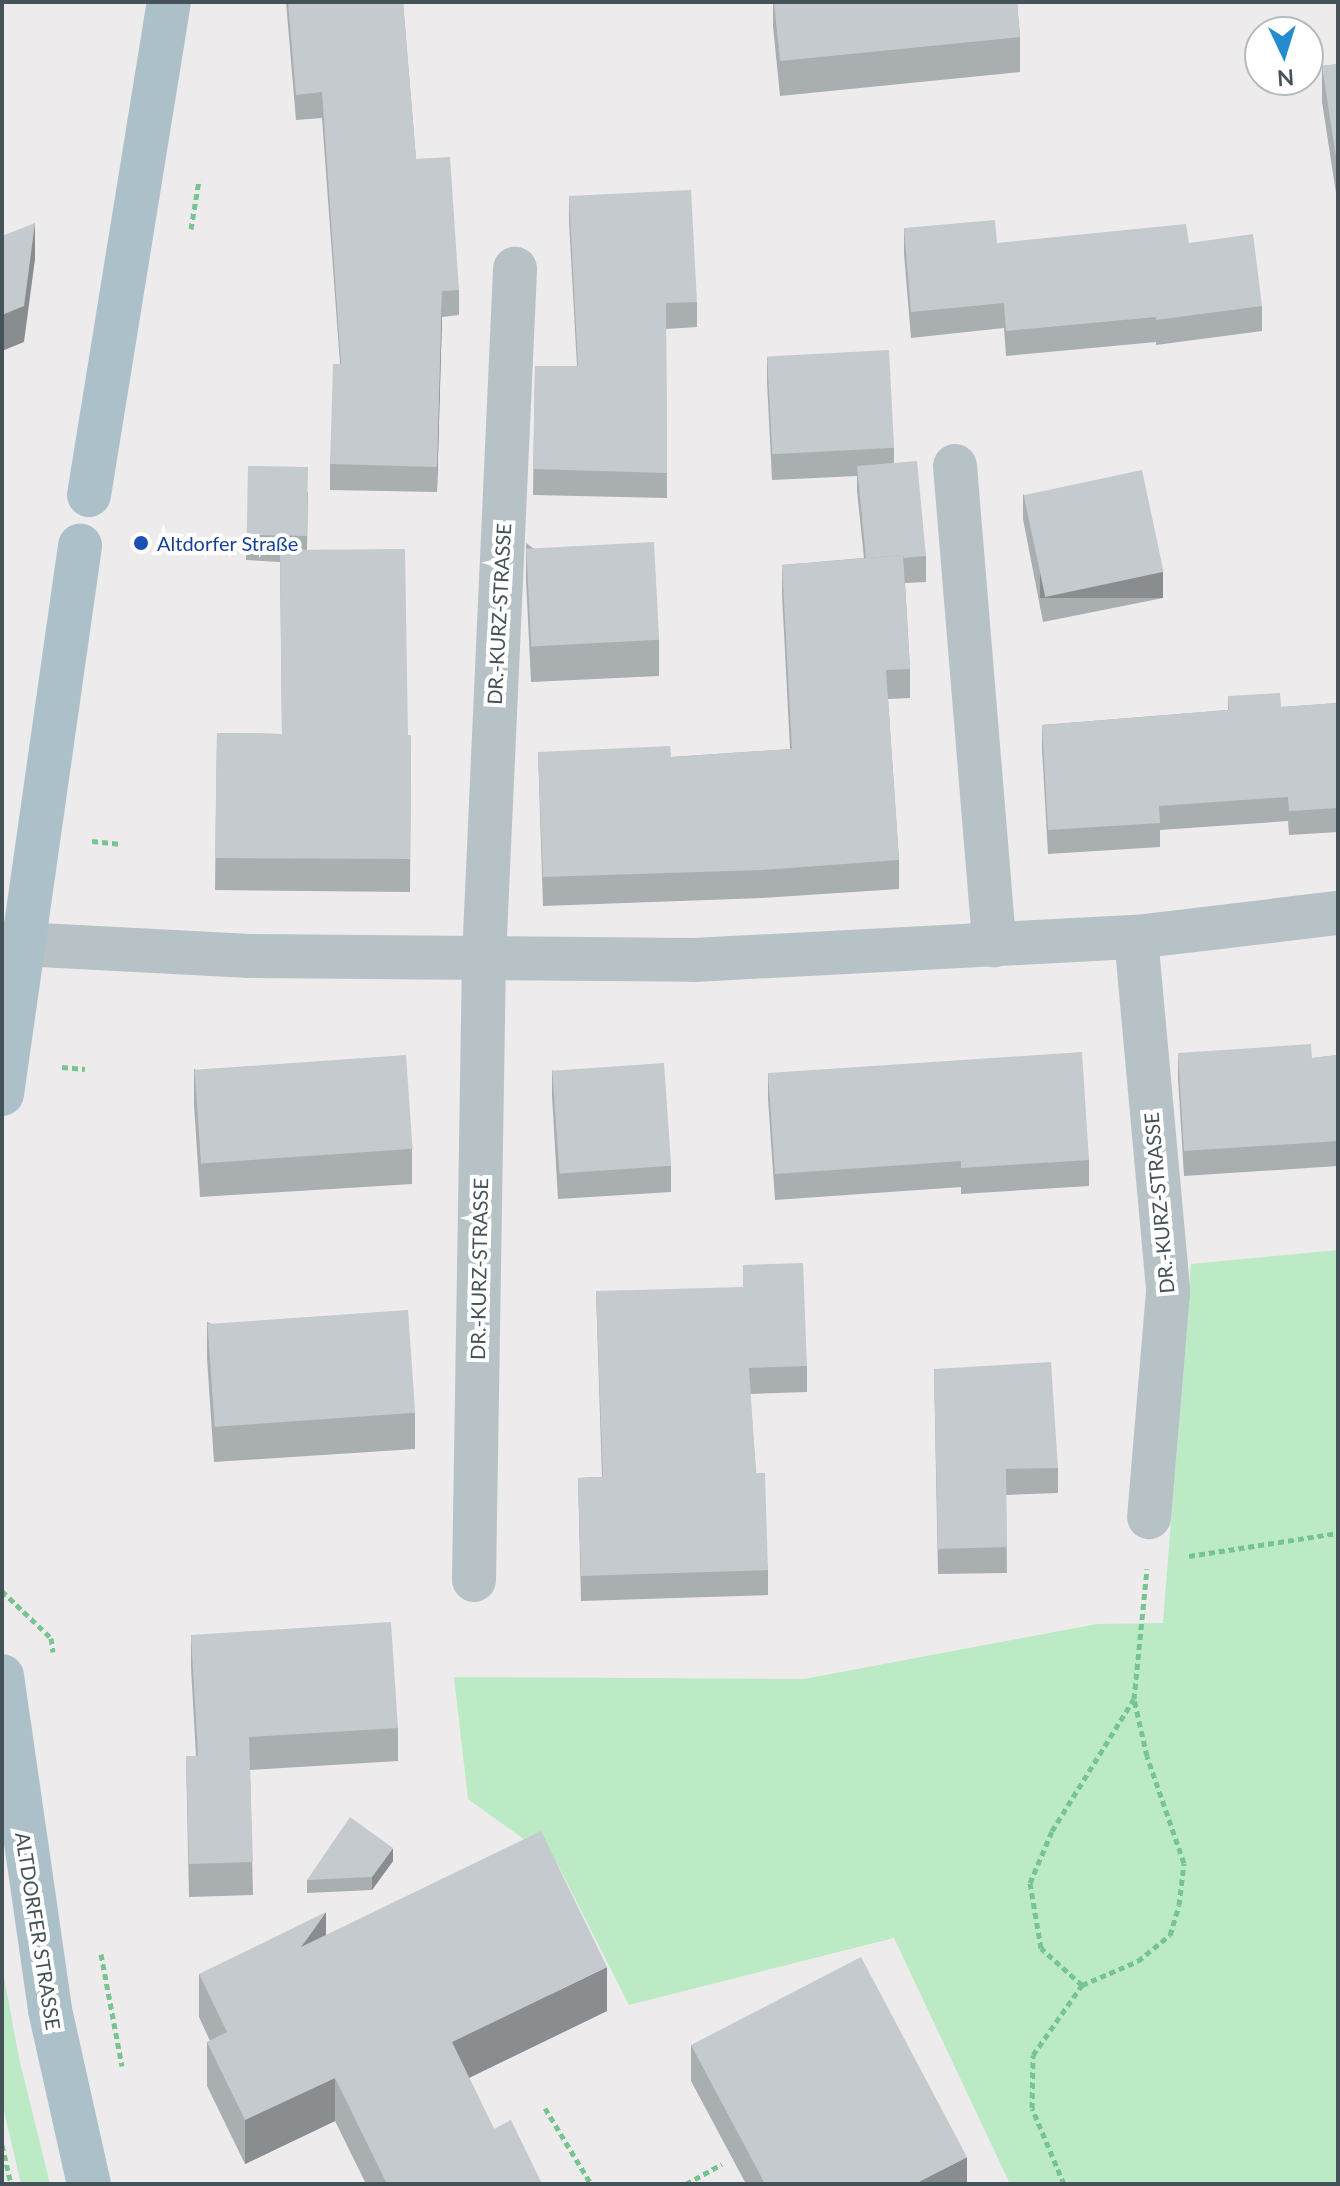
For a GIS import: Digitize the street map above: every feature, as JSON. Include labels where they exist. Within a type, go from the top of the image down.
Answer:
[{"type":"main road","points":[[89,495],[169,2]]},
{"type":"main road","points":[[2,1094],[13,944],[80,546]]},
{"type":"main road","name":"ALTDORFER STRASSE","points":[[2,1676],[58,2061],[89,2184]]},
{"type":"street","name":"DR.-KURZ-STRASSE","points":[[474,1580],[484,958],[515,269]]},
{"type":"street","points":[[955,466],[994,945]]},
{"type":"street","points":[[80,546],[89,495]]},
{"type":"street","points":[[13,944],[250,956],[694,960],[1136,937],[1338,913]]},
{"type":"street","name":"DR.-KURZ-STRASSE","points":[[1136,937],[1168,1292],[1149,1517]]},
{"type":"path","points":[[1064,2184],[1032,2108],[1033,2055],[1082,1985],[1138,1961],[1170,1935],[1179,1905],[1184,1863],[1147,1756],[1134,1699],[1149,1517]]},
{"type":"path","points":[[1147,1561],[1338,1533]]},
{"type":"path","points":[[2,1591],[51,1638]]},
{"type":"path","points":[[1082,1985],[1041,1948],[1030,1883],[1052,1831],[1134,1699]]},
{"type":"path","points":[[545,2108],[591,2184]]},
{"type":"path","points":[[2,2145],[11,2184]]},
{"type":"path","points":[[686,2184],[722,2164]]},
{"type":"green space","points":[[1338,1250],[1338,2184],[1010,2184],[894,1938],[629,2005],[557,1863],[468,1799],[454,1677],[804,1679],[1097,1624],[1163,1623],[1191,1264]]},
{"type":"green space","points":[[2,1966],[19,2058],[50,2184],[21,2184],[2,2102]]},
{"type":"building","points":[[288,2],[403,2],[416,159],[450,157],[459,290],[442,291],[437,467],[330,464],[333,364],[341,364],[322,92],[296,95]]},
{"type":"building","points":[[774,2],[1017,2],[1020,37],[780,61]]},
{"type":"building","points":[[1338,64],[1338,170],[1324,79],[1324,66]]},
{"type":"building","points":[[691,190],[697,302],[666,303],[667,473],[533,469],[535,366],[578,366],[569,196]]},
{"type":"building","points":[[995,220],[997,243],[1186,224],[1189,243],[1253,234],[1262,306],[1156,320],[1156,317],[1006,331],[1004,303],[911,312],[904,228]]},
{"type":"building","points":[[35,223],[24,306],[2,315],[2,236]]},
{"type":"building","points":[[889,350],[894,448],[772,454],[767,356]]},
{"type":"building","points":[[917,461],[926,556],[866,558],[857,466]]},
{"type":"building","points":[[248,466],[308,467],[307,536],[247,535]]},
{"type":"building","points":[[1142,470],[1164,572],[1045,597],[1024,495]]},
{"type":"building","points":[[654,542],[659,640],[531,647],[526,549]]},
{"type":"building","points":[[405,549],[408,735],[411,735],[410,859],[215,858],[217,733],[282,734],[280,550]]},
{"type":"building","points":[[903,555],[910,669],[886,670],[899,860],[762,870],[543,877],[538,752],[670,746],[671,757],[792,749],[782,565]]},
{"type":"building","points":[[1280,693],[1281,707],[1338,703],[1338,808],[1289,811],[1288,797],[1159,806],[1160,823],[1048,830],[1042,725],[1229,710],[1228,696]]},
{"type":"building","points":[[1311,1044],[1312,1058],[1338,1055],[1338,1141],[1184,1151],[1178,1053]]},
{"type":"building","points":[[1082,1052],[1089,1160],[961,1168],[961,1161],[775,1174],[768,1073]]},
{"type":"building","points":[[406,1055],[413,1149],[201,1164],[195,1070]]},
{"type":"building","points":[[664,1063],[671,1166],[559,1174],[552,1071]]},
{"type":"building","points":[[803,1263],[807,1366],[749,1368],[756,1473],[765,1473],[768,1570],[581,1576],[578,1478],[603,1477],[596,1291],[743,1287],[743,1265]]},
{"type":"building","points":[[408,1310],[415,1413],[215,1427],[207,1324]]},
{"type":"building","points":[[1051,1362],[1058,1468],[1006,1469],[1007,1547],[938,1549],[934,1369]]},
{"type":"building","points":[[391,1622],[398,1728],[249,1737],[253,1862],[189,1864],[186,1756],[198,1756],[191,1635]]},
{"type":"building","points":[[350,1817],[393,1848],[372,1877],[307,1880]]},
{"type":"building","points":[[541,1831],[607,1967],[452,2042],[494,2129],[511,2120],[542,2184],[387,2184],[335,2078],[245,2120],[207,2042],[227,2032],[199,1974],[326,1912],[301,1947]]},
{"type":"building","points":[[861,1957],[967,2157],[915,2184],[765,2184],[691,2045]]},
{"type":"place","name":"Altdorfer Straße","points":[[141,543]]}]
